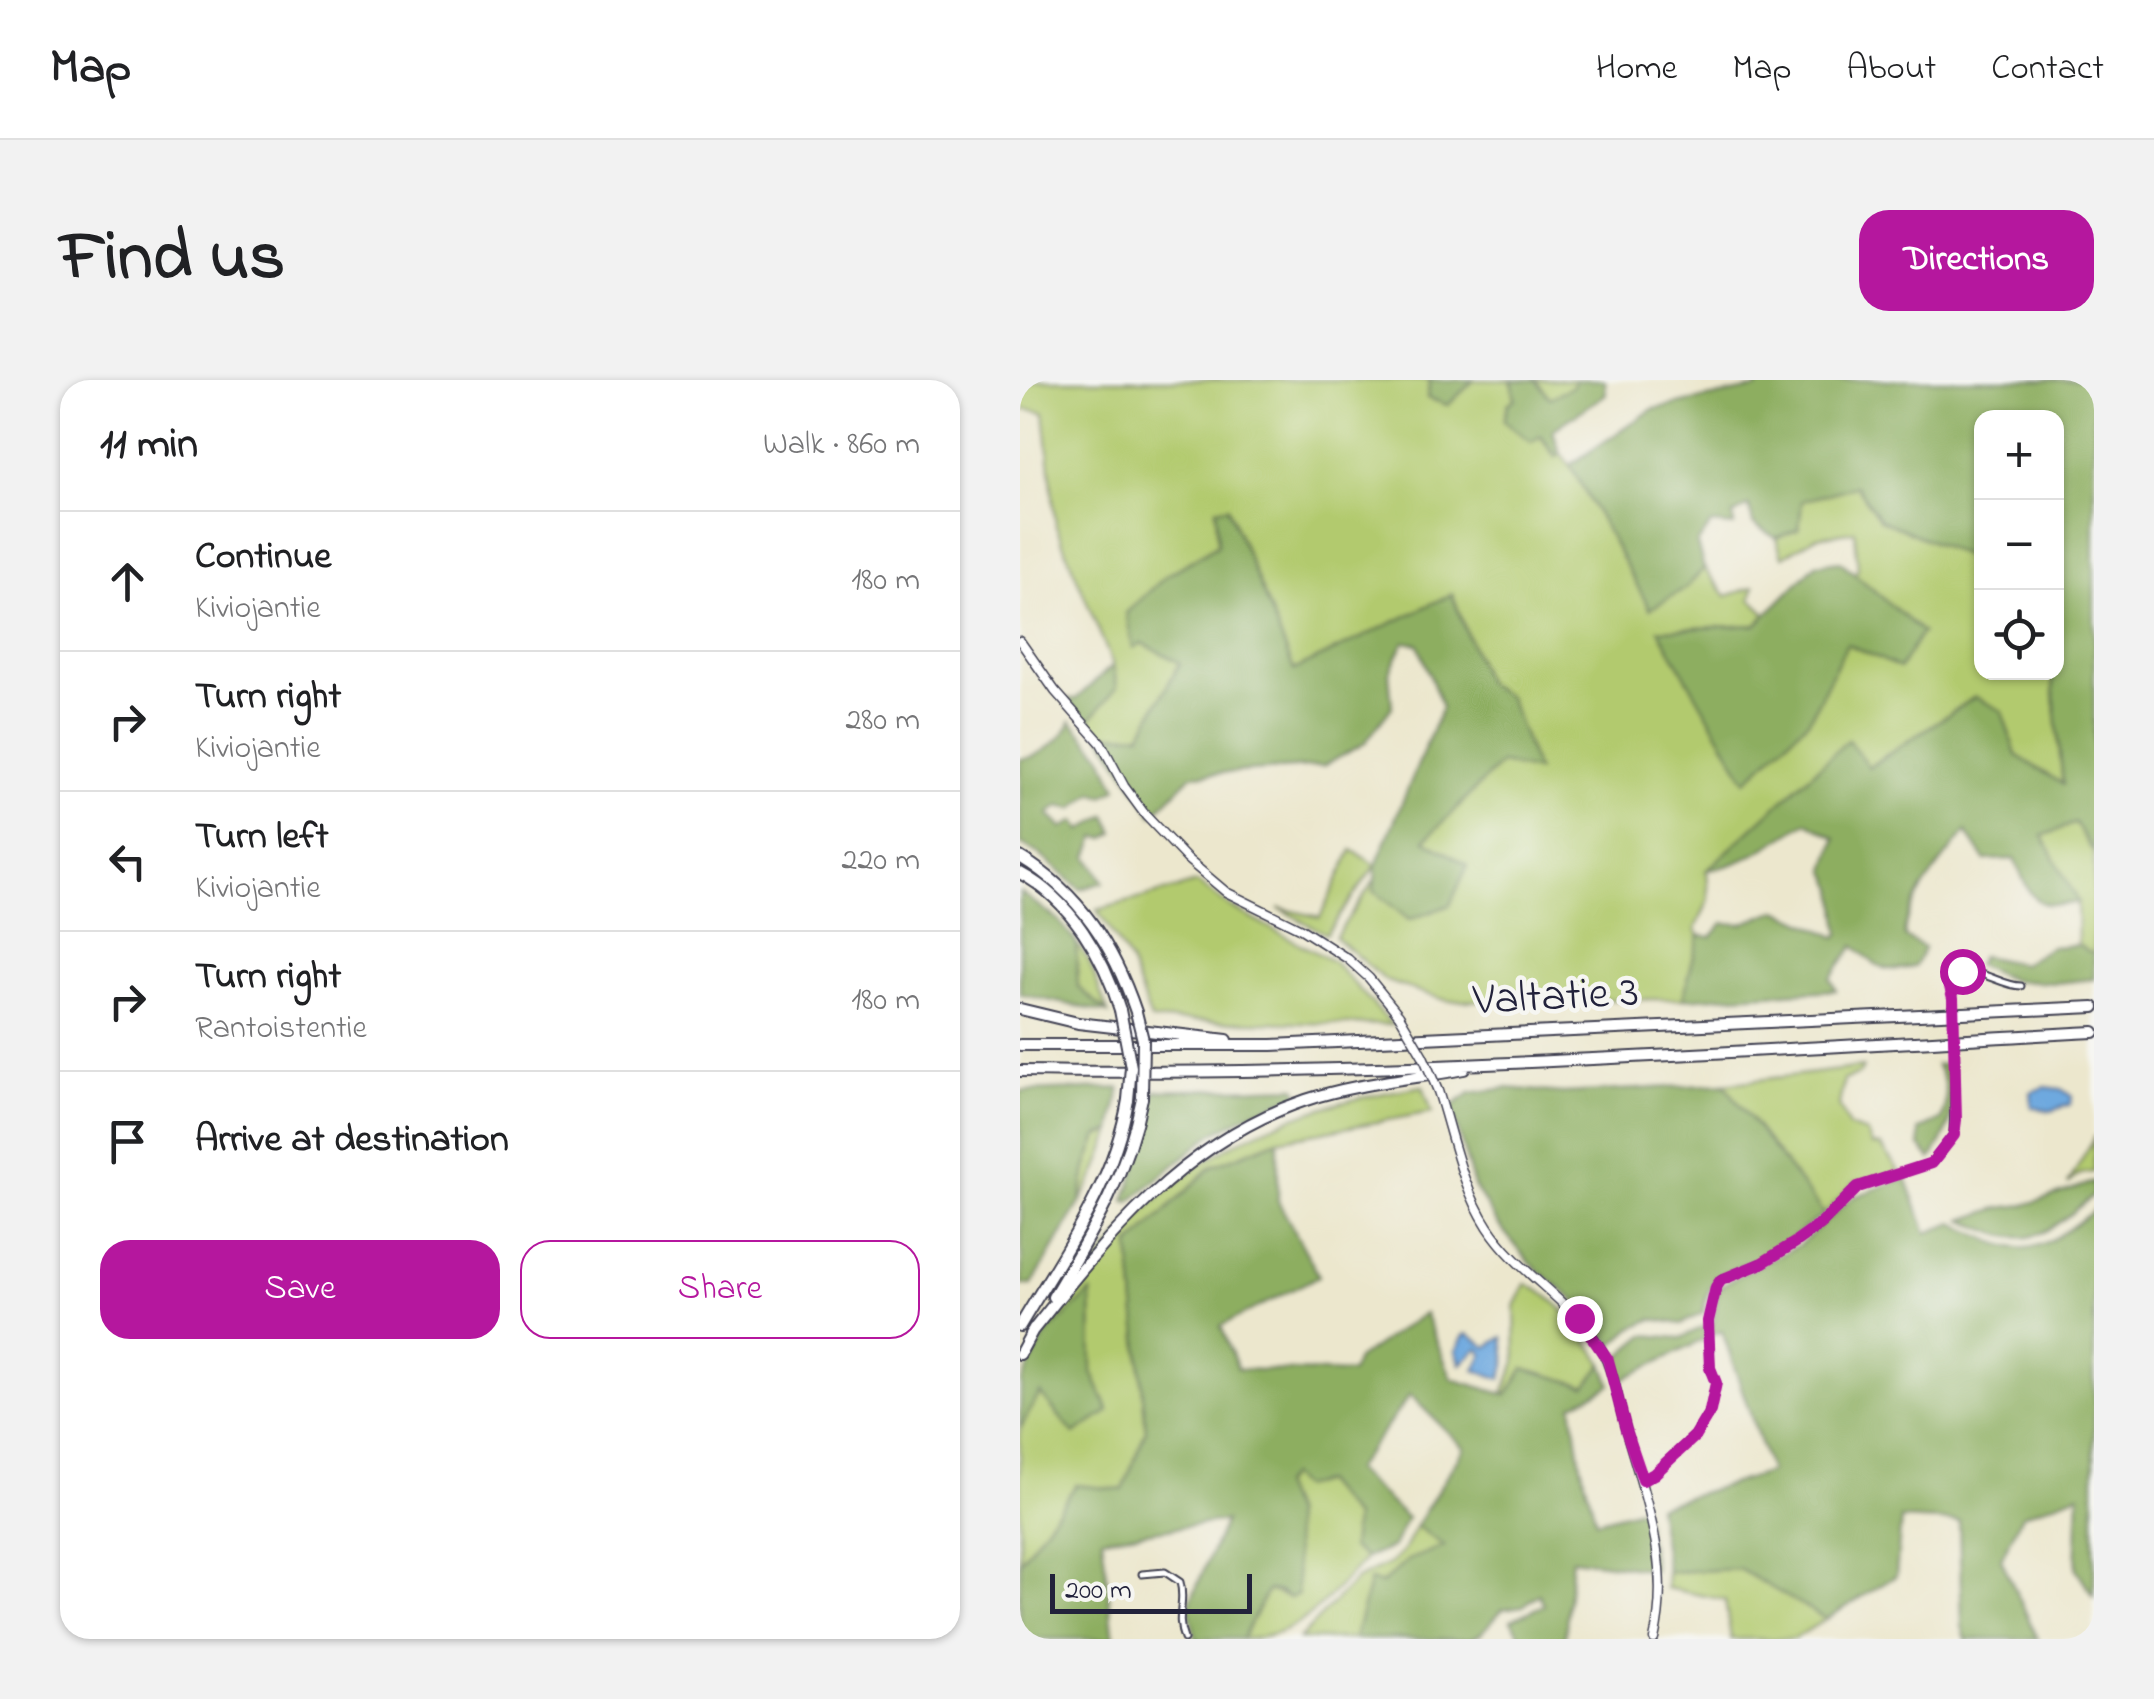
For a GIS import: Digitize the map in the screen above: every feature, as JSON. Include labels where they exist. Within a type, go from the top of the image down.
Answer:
[{"type":"highway","points":[[1020,856],[1051,879],[1094,922],[1116,960],[1136,1012],[1144,1052],[1142,1098],[1130,1154],[1020,1354]]},
{"type":"highway","points":[[1020,873],[1038,884],[1096,950],[1120,1010],[1130,1066],[1120,1139],[1107,1176],[1020,1326]]},
{"type":"highway","name":"Valtatie 3","points":[[1020,1045],[1272,1045],[2094,1006]]},
{"type":"highway","points":[[1020,1010],[1091,1025],[1272,1045]]},
{"type":"highway","name":"Valtatie 3","points":[[1020,1070],[1226,1071],[1503,1062],[2094,1032]]},
{"type":"highway","points":[[1030,1334],[1138,1206],[1167,1179],[1218,1143],[1274,1112],[1309,1099],[1503,1062]]},
{"type":"street","points":[[1020,641],[1055,691],[1101,743],[1146,816],[1187,859],[1226,892],[1302,928],[1348,959],[1399,1015],[1438,1091],[1465,1181],[1490,1230],[1530,1273],[1568,1305],[1608,1360],[1643,1480],[1661,1581],[1654,1639]]},
{"type":"street","points":[[1643,1480],[1695,1436],[1710,1411],[1716,1383],[1710,1368],[1708,1321],[1721,1280],[1762,1263],[1796,1242],[1821,1224],[1858,1187],[1932,1163],[1954,1135],[1951,980],[1969,970],[2007,986],[2022,986]]},
{"type":"street","points":[[1142,1574],[1165,1572],[1180,1582],[1183,1592],[1178,1620],[1184,1639]]},
{"type":"green space","points":[[1035,380],[1430,380],[1427,398],[1448,405],[1474,380],[1511,380],[1515,399],[1555,457],[1560,453],[1570,465],[1650,608],[1687,587],[1704,568],[1726,596],[1754,587],[1751,599],[1768,615],[1756,625],[1660,630],[1809,720],[1847,644],[1922,633],[1853,573],[1858,570],[1855,531],[1817,537],[1782,557],[1776,538],[1799,529],[1801,501],[1857,486],[1880,520],[1974,559],[1974,680],[2053,680],[2063,786],[2016,755],[2002,711],[1975,697],[1868,767],[1849,741],[1707,870],[1709,899],[1696,929],[1699,935],[1683,999],[1448,1001],[1386,981],[1335,937],[1375,880],[1374,891],[1502,762],[1535,770],[1509,698],[1485,682],[1453,595],[1294,671],[1228,507],[1216,509],[1218,544],[1166,576],[1141,643],[1180,662],[1141,734],[1101,735],[1088,722],[1117,687],[1113,665],[1056,527],[1044,412],[1020,409],[1020,394]]},
{"type":"green space","points":[[1430,380],[1474,380],[1448,405],[1427,398]]},
{"type":"green space","points":[[1512,380],[1536,380],[1550,398],[1573,386],[1575,380],[1605,380],[1606,394],[1553,430],[1560,453],[1556,457],[1541,436],[1531,442],[1504,421],[1508,404],[1515,399]]},
{"type":"green space","points":[[1536,380],[1575,380],[1574,386],[1550,398]]},
{"type":"green space","points":[[1755,380],[2094,380],[2094,853],[2075,823],[2043,836],[2078,902],[2051,905],[2042,903],[2030,892],[2014,859],[1985,860],[1966,832],[1910,911],[1905,937],[1924,948],[1915,966],[1881,967],[1854,946],[1830,978],[1836,990],[1683,999],[1699,935],[1711,937],[1723,923],[1741,924],[1778,910],[1836,937],[1840,934],[1835,888],[1826,870],[1836,838],[1807,822],[1747,858],[1707,870],[1848,740],[1869,767],[1975,697],[2002,711],[2016,755],[2063,784],[2053,680],[2064,680],[2064,410],[1974,410],[1974,559],[1880,520],[1856,486],[1802,501],[1799,529],[1776,538],[1753,524],[1749,506],[1733,515],[1734,526],[1711,524],[1697,544],[1704,568],[1687,587],[1650,609],[1570,465],[1653,409],[1757,388]]},
{"type":"green space","points":[[1228,507],[1294,670],[1452,594],[1485,682],[1509,698],[1537,771],[1501,763],[1425,840],[1468,865],[1450,905],[1409,920],[1374,891],[1376,865],[1442,707],[1418,644],[1404,642],[1389,673],[1392,707],[1365,743],[1323,766],[1192,775],[1153,815],[1101,735],[1141,734],[1180,663],[1142,643],[1133,648],[1126,613],[1166,576],[1218,545],[1216,509]]},
{"type":"green space","points":[[1840,561],[1922,632],[1900,668],[1847,644],[1809,720],[1746,781],[1659,630],[1756,625],[1816,564]]},
{"type":"green space","points":[[1113,665],[1117,687],[1088,722],[1066,699],[1076,699]]},
{"type":"green space","points":[[1071,721],[1101,755],[1117,788],[1104,796],[1093,793],[1073,809],[1059,806],[1048,814],[1062,828],[1075,821],[1082,830],[1107,815],[1114,832],[1106,838],[1096,837],[1088,857],[1104,882],[1080,889],[1038,853],[1020,844],[1020,759],[1050,746]]},
{"type":"green space","points":[[2075,823],[2094,853],[2094,954],[2078,945],[2077,902],[2042,836]]},
{"type":"green space","points":[[1352,850],[1376,865],[1326,934],[1278,908],[1320,917]]},
{"type":"green space","points":[[1197,883],[1229,906],[1334,962],[1392,1025],[1151,1020],[1130,962],[1097,910]]},
{"type":"green space","points":[[1020,892],[1058,920],[1076,942],[1078,987],[1108,1013],[1020,994]]},
{"type":"green space","points":[[1076,942],[1089,961],[1108,1013],[1078,987]]},
{"type":"green space","points":[[2078,945],[2094,954],[2094,979],[2056,983],[2014,981],[1976,965],[1981,956],[2022,964],[2051,947]]},
{"type":"green space","points":[[1948,1064],[1951,1113],[1946,1134],[1931,1159],[1920,1146],[1919,1130],[1941,1120],[1945,1092],[1936,1065]]},
{"type":"green space","points":[[1863,1067],[1860,1074],[1844,1080],[1839,1105],[1849,1127],[1867,1133],[1872,1145],[1881,1146],[1900,1172],[1854,1183],[1824,1214],[1724,1084]]},
{"type":"green space","points":[[1724,1084],[1824,1214],[1776,1250],[1717,1277],[1707,1294],[1703,1313],[1681,1324],[1653,1319],[1632,1328],[1613,1345],[1580,1305],[1530,1263],[1497,1223],[1474,1186],[1451,1107],[1470,1093],[1508,1088],[1563,1093]]},
{"type":"green space","points":[[1423,1086],[1432,1112],[1278,1140],[1212,1166],[1130,1246],[1146,1430],[1123,1490],[1076,1485],[1020,1562],[1020,1429],[1040,1393],[1074,1434],[1109,1411],[1092,1372],[1091,1294],[1046,1334],[1100,1259],[1153,1202],[1221,1151],[1294,1117]]},
{"type":"green space","points":[[1296,1087],[1300,1094],[1210,1135],[1130,1202],[1125,1201],[1145,1142],[1155,1091]]},
{"type":"green space","points":[[1120,1088],[1112,1131],[1098,1136],[1086,1168],[1080,1203],[1032,1285],[1022,1285],[1020,1091]]},
{"type":"green space","points":[[1112,1131],[1080,1203],[1086,1168],[1098,1136]]},
{"type":"green space","points":[[2094,1138],[2094,1172],[2080,1174],[2068,1184]]},
{"type":"green space","points":[[1278,1140],[1278,1201],[1319,1276],[1221,1326],[1238,1369],[1351,1373],[1357,1359],[1425,1313],[1452,1379],[1507,1395],[1524,1368],[1586,1386],[1603,1364],[1611,1385],[1572,1405],[1581,1465],[1596,1521],[1643,1508],[1654,1570],[1572,1559],[1565,1639],[1523,1639],[1511,1620],[1544,1605],[1539,1594],[1523,1606],[1503,1609],[1480,1634],[1469,1639],[1354,1639],[1370,1580],[1381,1584],[1408,1560],[1444,1546],[1416,1526],[1464,1448],[1410,1395],[1354,1470],[1407,1518],[1393,1547],[1366,1558],[1351,1548],[1354,1518],[1323,1482],[1300,1487],[1289,1476],[1281,1485],[1292,1512],[1298,1594],[1290,1598],[1268,1590],[1242,1639],[1196,1639],[1188,1606],[1225,1521],[1102,1538],[1114,1639],[1020,1639],[1020,1562],[1076,1485],[1123,1490],[1146,1430],[1130,1246],[1212,1166]]},
{"type":"green space","points":[[1906,1178],[1927,1233],[1954,1223],[1996,1243],[2026,1248],[2055,1238],[2094,1210],[2094,1596],[2076,1569],[2079,1494],[2022,1515],[2001,1559],[2038,1639],[1966,1639],[1962,1626],[1959,1522],[1901,1519],[1896,1576],[1826,1619],[1739,1569],[1667,1572],[1657,1506],[1770,1472],[1722,1331],[1711,1335],[1718,1290],[1799,1245],[1853,1197]]},
{"type":"green space","points":[[2094,1182],[2094,1195],[2046,1231],[2033,1236],[2004,1236],[1963,1220],[1998,1208],[2025,1205]]},
{"type":"green space","points":[[1526,1284],[1561,1308],[1603,1364],[1586,1386],[1503,1394],[1516,1362],[1515,1306]]},
{"type":"green space","points":[[1091,1292],[1092,1372],[1109,1411],[1074,1434],[1040,1393],[1020,1429],[1021,1382],[1046,1334]]},
{"type":"green space","points":[[1705,1326],[1705,1339],[1621,1380],[1614,1361],[1645,1335],[1681,1338]]},
{"type":"green space","points":[[1289,1476],[1323,1482],[1354,1518],[1352,1548],[1366,1558],[1297,1624],[1263,1637],[1242,1639],[1268,1590],[1290,1598],[1292,1512],[1281,1485]]},
{"type":"green space","points":[[1416,1526],[1445,1546],[1408,1560],[1381,1585],[1370,1580],[1354,1639],[1299,1639],[1356,1579],[1391,1563],[1403,1551]]},
{"type":"green space","points":[[1739,1569],[1826,1619],[1794,1639],[1731,1639],[1725,1600],[1666,1588],[1667,1572]]},
{"type":"water","points":[[2045,1087],[2061,1089],[2072,1096],[2071,1104],[2051,1111],[2032,1107],[2031,1092]]},
{"type":"water","points":[[1468,1334],[1487,1347],[1503,1337],[1506,1363],[1501,1379],[1475,1370],[1483,1354],[1478,1348],[1461,1364],[1456,1351]]},
{"type":"route","points":[[1579,1318],[1608,1360],[1643,1480],[1695,1436],[1710,1411],[1716,1383],[1710,1368],[1708,1321],[1711,1299],[1721,1280],[1762,1263],[1796,1242],[1821,1224],[1858,1187],[1932,1163],[1948,1145],[1956,1120],[1950,987],[1952,976],[1962,971]]}]
